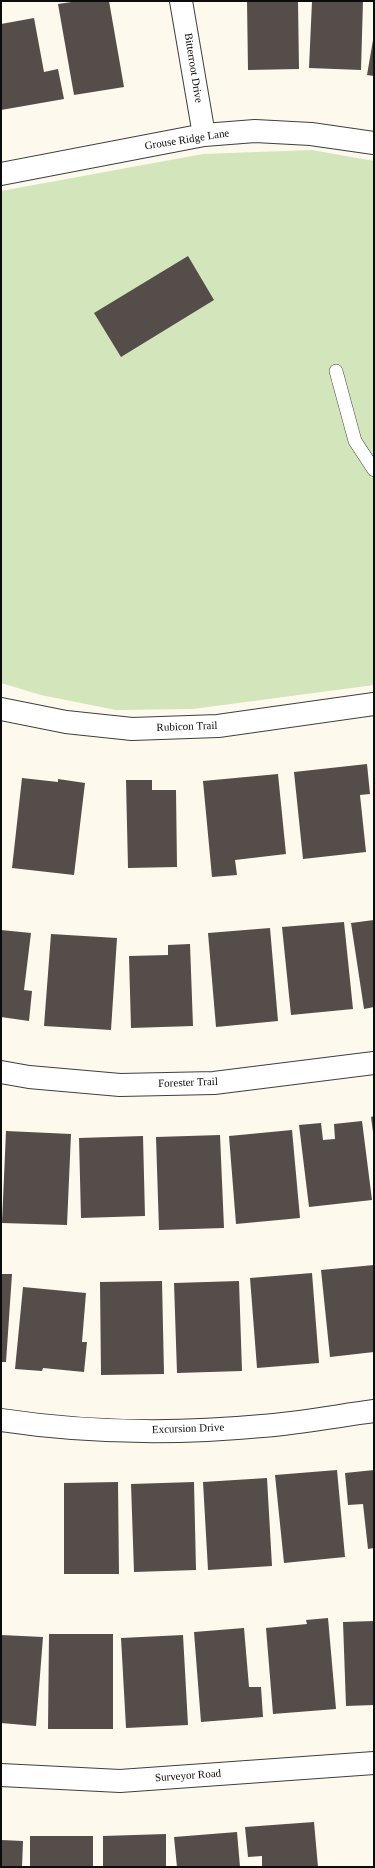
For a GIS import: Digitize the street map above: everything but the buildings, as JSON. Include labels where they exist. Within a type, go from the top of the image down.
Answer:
[{"type":"street","name":"Bitterroot Drive","points":[[182,1],[204,135]]},
{"type":"street","name":"Grouse Ridge Lane","points":[[1,174],[204,135],[255,131],[311,134],[374,143]]},
{"type":"street","name":"Rubicon Trail","points":[[1,709],[66,722],[132,729],[218,726],[374,704]]},
{"type":"street","name":"Forester Trail","points":[[1,1072],[29,1078],[120,1085],[206,1083],[374,1063]]},
{"type":"street","name":"Excursion Drive","points":[[1,1420],[91,1430],[178,1431],[263,1426],[374,1411]]},
{"type":"street","name":"Surveyor Road","points":[[1,1775],[120,1781],[374,1763]]},
{"type":"lane","points":[[336,371],[355,441],[374,470]]},
{"type":"green space","points":[[312,150],[374,161],[374,685],[193,709],[116,710],[41,695],[1,683],[1,191],[203,154]]}]
